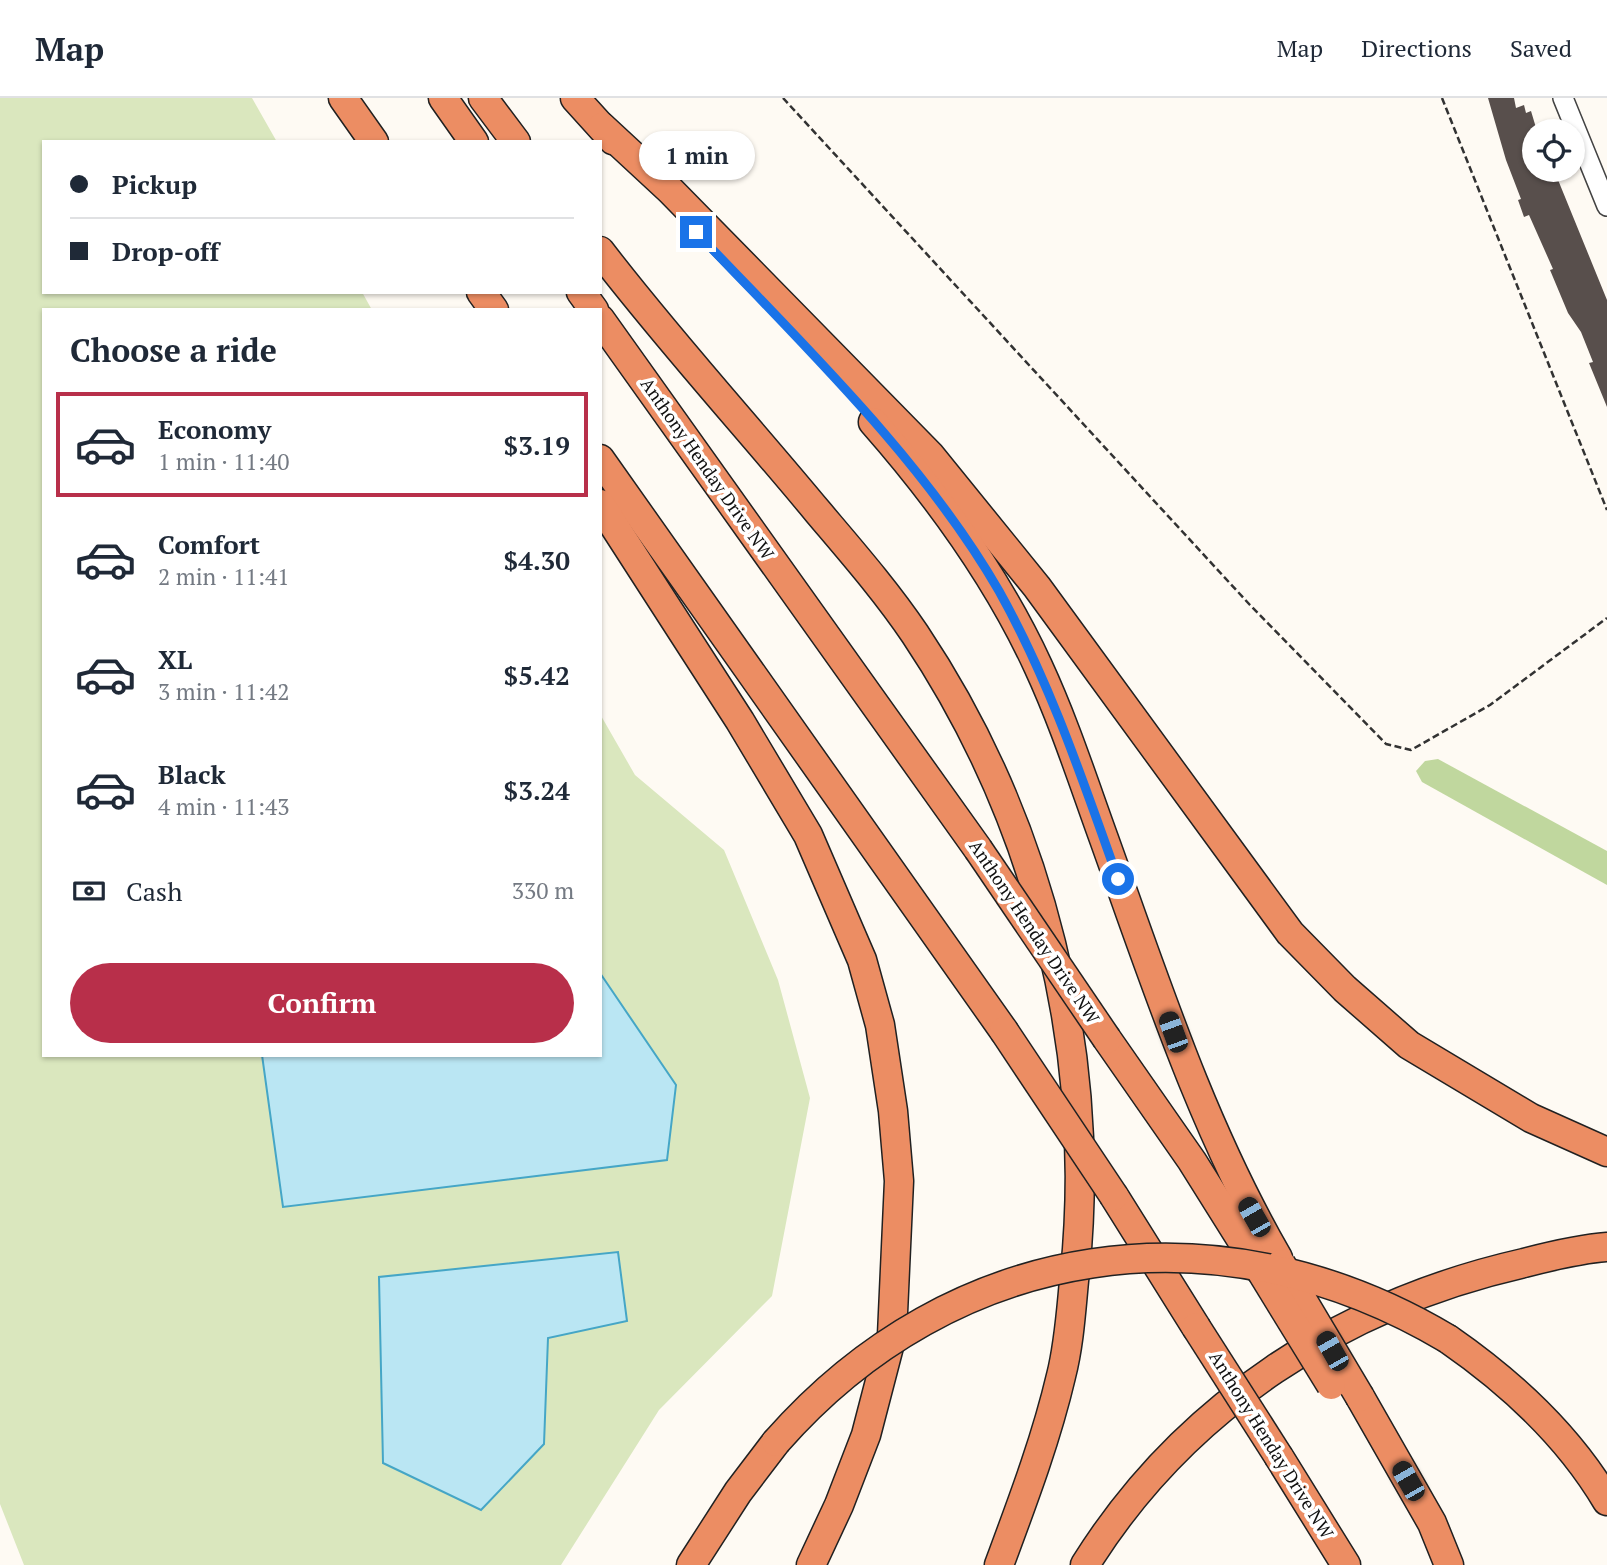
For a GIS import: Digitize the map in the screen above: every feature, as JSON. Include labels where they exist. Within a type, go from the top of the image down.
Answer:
[{"type":"highway","points":[[343,98],[373,140]]},
{"type":"highway","points":[[443,98],[473,140]]},
{"type":"highway","points":[[482,98],[514,140]]},
{"type":"highway","points":[[575,98],[901,454],[958,529],[998,589],[1038,666],[1072,751],[1178,1044],[1269,1265]]},
{"type":"highway","points":[[601,127],[670,190],[930,455],[1037,587],[1290,933],[1345,989],[1409,1045],[1531,1118],[1607,1152]]},
{"type":"highway","points":[[602,253],[846,546],[914,632],[960,708],[1022,845],[1035,885],[1071,1033],[1078,1110],[1081,1210],[1062,1373],[1042,1444],[999,1565]]},
{"type":"highway","name":"Anthony Henday Drive NW","points":[[602,322],[978,849],[1192,1161],[1269,1265],[1352,1403],[1439,1565]]},
{"type":"highway","name":"Anthony Henday Drive NW","points":[[602,462],[1004,1031],[1114,1196],[1328,1535],[1344,1565]]},
{"type":"highway","points":[[602,507],[759,751],[808,835],[862,960],[880,1025],[893,1111],[899,1181],[892,1335],[866,1435],[839,1506],[811,1565]]},
{"type":"highway","points":[[1085,1565],[1132,1501],[1178,1447],[1254,1381],[1293,1357],[1338,1330],[1381,1310],[1475,1274],[1585,1249],[1607,1247]]},
{"type":"highway","points":[[691,1565],[738,1492],[776,1443],[844,1374],[922,1321],[999,1286],[1095,1262],[1174,1258],[1276,1269],[1362,1295],[1407,1314],[1489,1367],[1536,1411],[1568,1447],[1607,1501]]},
{"type":"highway","points":[[1352,1403],[1432,1523],[1449,1565]]},
{"type":"street","points":[[1563,98],[1607,206]]},
{"type":"path","points":[[783,98],[1250,605],[1386,744],[1411,750],[1479,712],[1607,618]]},
{"type":"path","points":[[1442,98],[1607,510]]},
{"type":"green space","points":[[0,98],[252,98],[276,140],[42,140],[42,294],[363,294],[371,308],[42,308],[42,1057],[602,1057],[602,717],[635,775],[724,850],[778,980],[810,1098],[772,1296],[659,1410],[561,1565],[24,1565],[0,1504]]},
{"type":"green space","points":[[1438,759],[1607,851],[1607,885],[1422,782],[1416,771],[1425,761]]},
{"type":"water","points":[[602,976],[676,1085],[667,1160],[283,1207],[262,1057],[602,1057]]},
{"type":"water","points":[[618,1252],[627,1321],[548,1338],[544,1444],[481,1510],[383,1463],[379,1277]]},
{"type":"building","points":[[1488,98],[1514,98],[1516,108],[1524,105],[1526,113],[1531,111],[1533,119],[1522,119],[1522,182],[1559,182],[1607,300],[1607,407],[1589,363],[1593,362],[1581,332],[1568,313],[1550,270],[1553,269],[1529,215],[1524,217],[1518,200],[1521,199],[1506,160]]},
{"type":"route","points":[[696,232],[901,454],[958,529],[998,589],[1038,666],[1118,879]]}]
